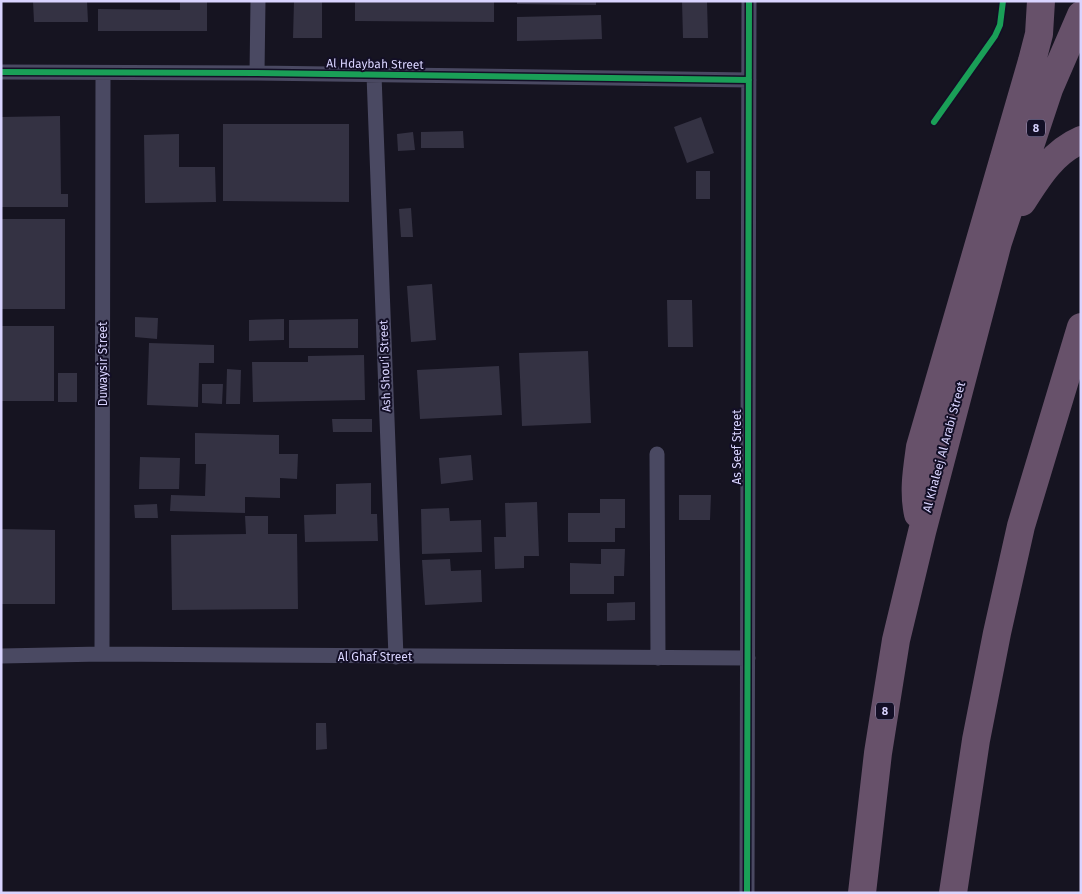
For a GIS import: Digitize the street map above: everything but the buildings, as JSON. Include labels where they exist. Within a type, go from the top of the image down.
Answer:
[{"type":"highway","points":[[922,532],[915,501],[916,473],[920,447],[1032,61],[1038,34],[1041,1]]},
{"type":"highway","name":"Al Khaleej Al Arabi Street","points":[[862,893],[878,753],[896,640],[922,532],[998,242],[1049,89],[1081,16]]},
{"type":"highway","points":[[998,242],[1040,174],[1063,150],[1081,140]]},
{"type":"highway","points":[[953,893],[976,740],[1018,536],[1081,327]]},
{"type":"street","points":[[257,73],[258,1]]},
{"type":"street","name":"As Seef Street","points":[[747,893],[749,1]]},
{"type":"street","name":"Al Hdaybah Street","points":[[1,72],[257,73],[749,80]]},
{"type":"street","name":"Duwaysir Street","points":[[102,654],[103,73]]},
{"type":"street","name":"Ash Shou'i Street","points":[[374,75],[396,657]]},
{"type":"street","points":[[657,454],[658,658]]},
{"type":"street","name":"Al Ghaf Street","points":[[1,656],[102,654],[748,658]]},
{"type":"cycle path","points":[[747,893],[749,1]]},
{"type":"cycle path","points":[[934,122],[995,36],[1000,25],[1003,1]]},
{"type":"cycle path","points":[[1,72],[257,73],[749,80]]}]
